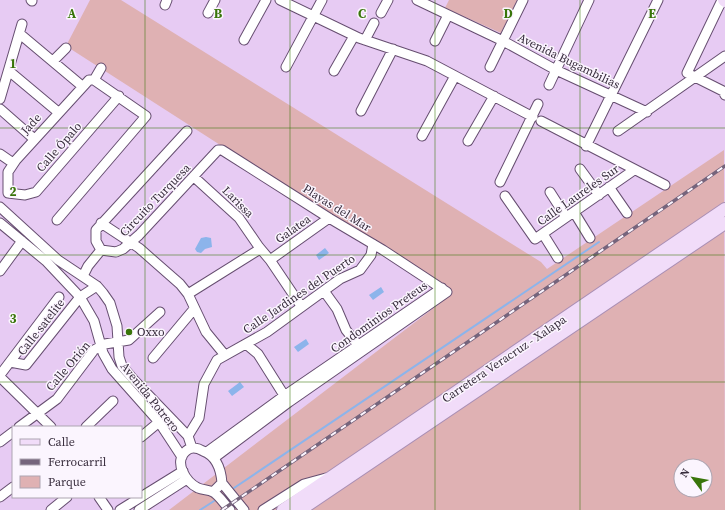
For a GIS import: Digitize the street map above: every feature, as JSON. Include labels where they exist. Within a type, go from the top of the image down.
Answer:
[{"type":"main road","name":"Carretera Veracruz - Xalapa","points":[[283,510],[725,209]]},
{"type":"main road","name":"Carretera Veracruz - Xalapa","points":[[300,510],[725,223]]},
{"type":"street","points":[[208,13],[215,0]]},
{"type":"street","points":[[244,40],[266,0]]},
{"type":"street","points":[[280,0],[354,36],[421,58],[586,146],[665,185]]},
{"type":"street","points":[[286,67],[322,0]]},
{"type":"street","points":[[381,13],[388,0]]},
{"type":"street","name":"Avenida Bugambilias","points":[[417,0],[503,41],[556,70],[647,112]]},
{"type":"street","points":[[490,67],[523,0]]},
{"type":"street","points":[[549,85],[589,0]]},
{"type":"street","points":[[586,146],[658,0]]},
{"type":"street","points":[[724,0],[687,73],[724,92]]},
{"type":"street","points":[[435,40],[448,15]]},
{"type":"street","points":[[365,40],[374,23]]},
{"type":"street","points":[[0,99],[22,24]]},
{"type":"street","points":[[20,34],[82,86]]},
{"type":"street","points":[[334,72],[354,36]]},
{"type":"street","points":[[53,62],[66,48]]},
{"type":"street","points":[[361,111],[393,48]]},
{"type":"street","points":[[618,131],[725,56]]},
{"type":"street","name":"Jade","points":[[8,193],[7,177],[13,163],[33,138],[101,68]]},
{"type":"street","points":[[9,71],[58,112]]},
{"type":"street","points":[[422,136],[455,76]]},
{"type":"street","points":[[57,220],[146,116],[119,96],[91,79]]},
{"type":"street","name":"Calle Ópalo","points":[[8,193],[25,195],[39,189],[119,96]]},
{"type":"street","points":[[468,141],[494,96]]},
{"type":"street","points":[[500,182],[537,119],[538,104]]},
{"type":"street","points":[[0,110],[33,138]]},
{"type":"street","name":"Circuito Turquesa","points":[[188,131],[96,230],[95,236],[101,250],[116,252],[131,242],[155,219],[219,150]]},
{"type":"street","name":"Playas del Mar","points":[[219,150],[224,150],[329,218],[442,288]]},
{"type":"street","points":[[0,154],[13,163]]},
{"type":"street","points":[[616,161],[619,171],[612,186],[626,213]]},
{"type":"street","points":[[580,169],[598,195]]},
{"type":"street","name":"Calle Laureles Sur","points":[[539,236],[634,170]]},
{"type":"street","name":"Larissa","points":[[194,177],[239,218],[302,306]]},
{"type":"street","points":[[550,192],[566,218]]},
{"type":"street","points":[[0,203],[8,193]]},
{"type":"street","points":[[505,196],[558,258]]},
{"type":"street","name":"Avenida Potrero","points":[[0,207],[58,260],[97,286],[110,303],[117,326],[119,357],[126,372],[188,436]]},
{"type":"street","points":[[574,212],[590,238]]},
{"type":"street","name":"Galatea","points":[[270,260],[329,218]]},
{"type":"street","name":"Avenida Potrero","points":[[0,223],[51,266],[80,297],[94,321],[104,356],[116,375],[159,422],[182,457]]},
{"type":"street","points":[[101,224],[131,242],[180,284],[188,294],[206,332],[224,354]]},
{"type":"street","points":[[0,271],[22,241]]},
{"type":"street","name":"Calle Jardines del Puerto","points":[[188,436],[199,418],[202,393],[209,373],[218,360],[224,354],[267,332],[343,277],[360,270],[371,255],[373,244]]},
{"type":"street","points":[[188,294],[260,249]]},
{"type":"street","points":[[83,276],[88,266],[101,250]]},
{"type":"street","points":[[80,297],[97,286]]},
{"type":"street","name":"Condominios Preteus","points":[[210,455],[286,399],[361,349],[442,288]]},
{"type":"street","points":[[324,291],[337,309],[346,330],[361,349]]},
{"type":"street","points":[[10,362],[59,297]]},
{"type":"street","name":"Calle satelite","points":[[0,375],[10,362],[26,365],[80,297]]},
{"type":"street","points":[[153,358],[194,309]]},
{"type":"street","name":"Calle Orión","points":[[20,426],[57,399],[86,360],[101,346],[132,338],[160,312]]},
{"type":"street","points":[[246,344],[258,354],[286,399]]},
{"type":"street","points":[[0,375],[1,378],[50,426]]},
{"type":"street","points":[[87,426],[113,401]]},
{"type":"street","points":[[142,436],[159,422]]},
{"type":"street","points":[[0,442],[12,433]]},
{"type":"street","points":[[188,436],[192,448]]},
{"type":"street","points":[[192,448],[210,455],[220,470],[222,483],[244,510]]},
{"type":"street","points":[[192,448],[185,452],[182,457],[185,475],[200,489],[213,492],[230,510]]},
{"type":"street","points":[[120,510],[185,475]]},
{"type":"street","points":[[139,510],[185,475]]},
{"type":"street","points":[[263,510],[304,484],[334,476]]},
{"type":"street","points":[[213,492],[222,483]]},
{"type":"street","points":[[0,497],[12,488]]},
{"type":"street","points":[[51,510],[66,498]]},
{"type":"street","points":[[100,498],[108,510]]},
{"type":"green space","points":[[90,0],[121,0],[541,262],[547,269],[724,150],[725,510],[169,510],[452,294],[66,46]]},
{"type":"green space","points":[[449,0],[517,0],[501,33],[445,8]]},
{"type":"water","points":[[201,238],[211,238],[212,247],[205,249],[201,253],[197,252],[195,249]]},
{"type":"water","points":[[325,248],[329,253],[319,260],[316,255]]},
{"type":"water","points":[[381,287],[384,292],[373,300],[369,295]]},
{"type":"water","points":[[306,339],[309,344],[298,352],[294,347]]},
{"type":"water","points":[[240,382],[244,387],[232,396],[228,391]]},
{"type":"waterway","points":[[234,488],[599,242]]},
{"type":"waterway","points":[[200,510],[214,501]]},
{"type":"railway","points":[[222,510],[725,166]]},
{"type":"place","name":"Oxxo","points":[[129,332]]}]
